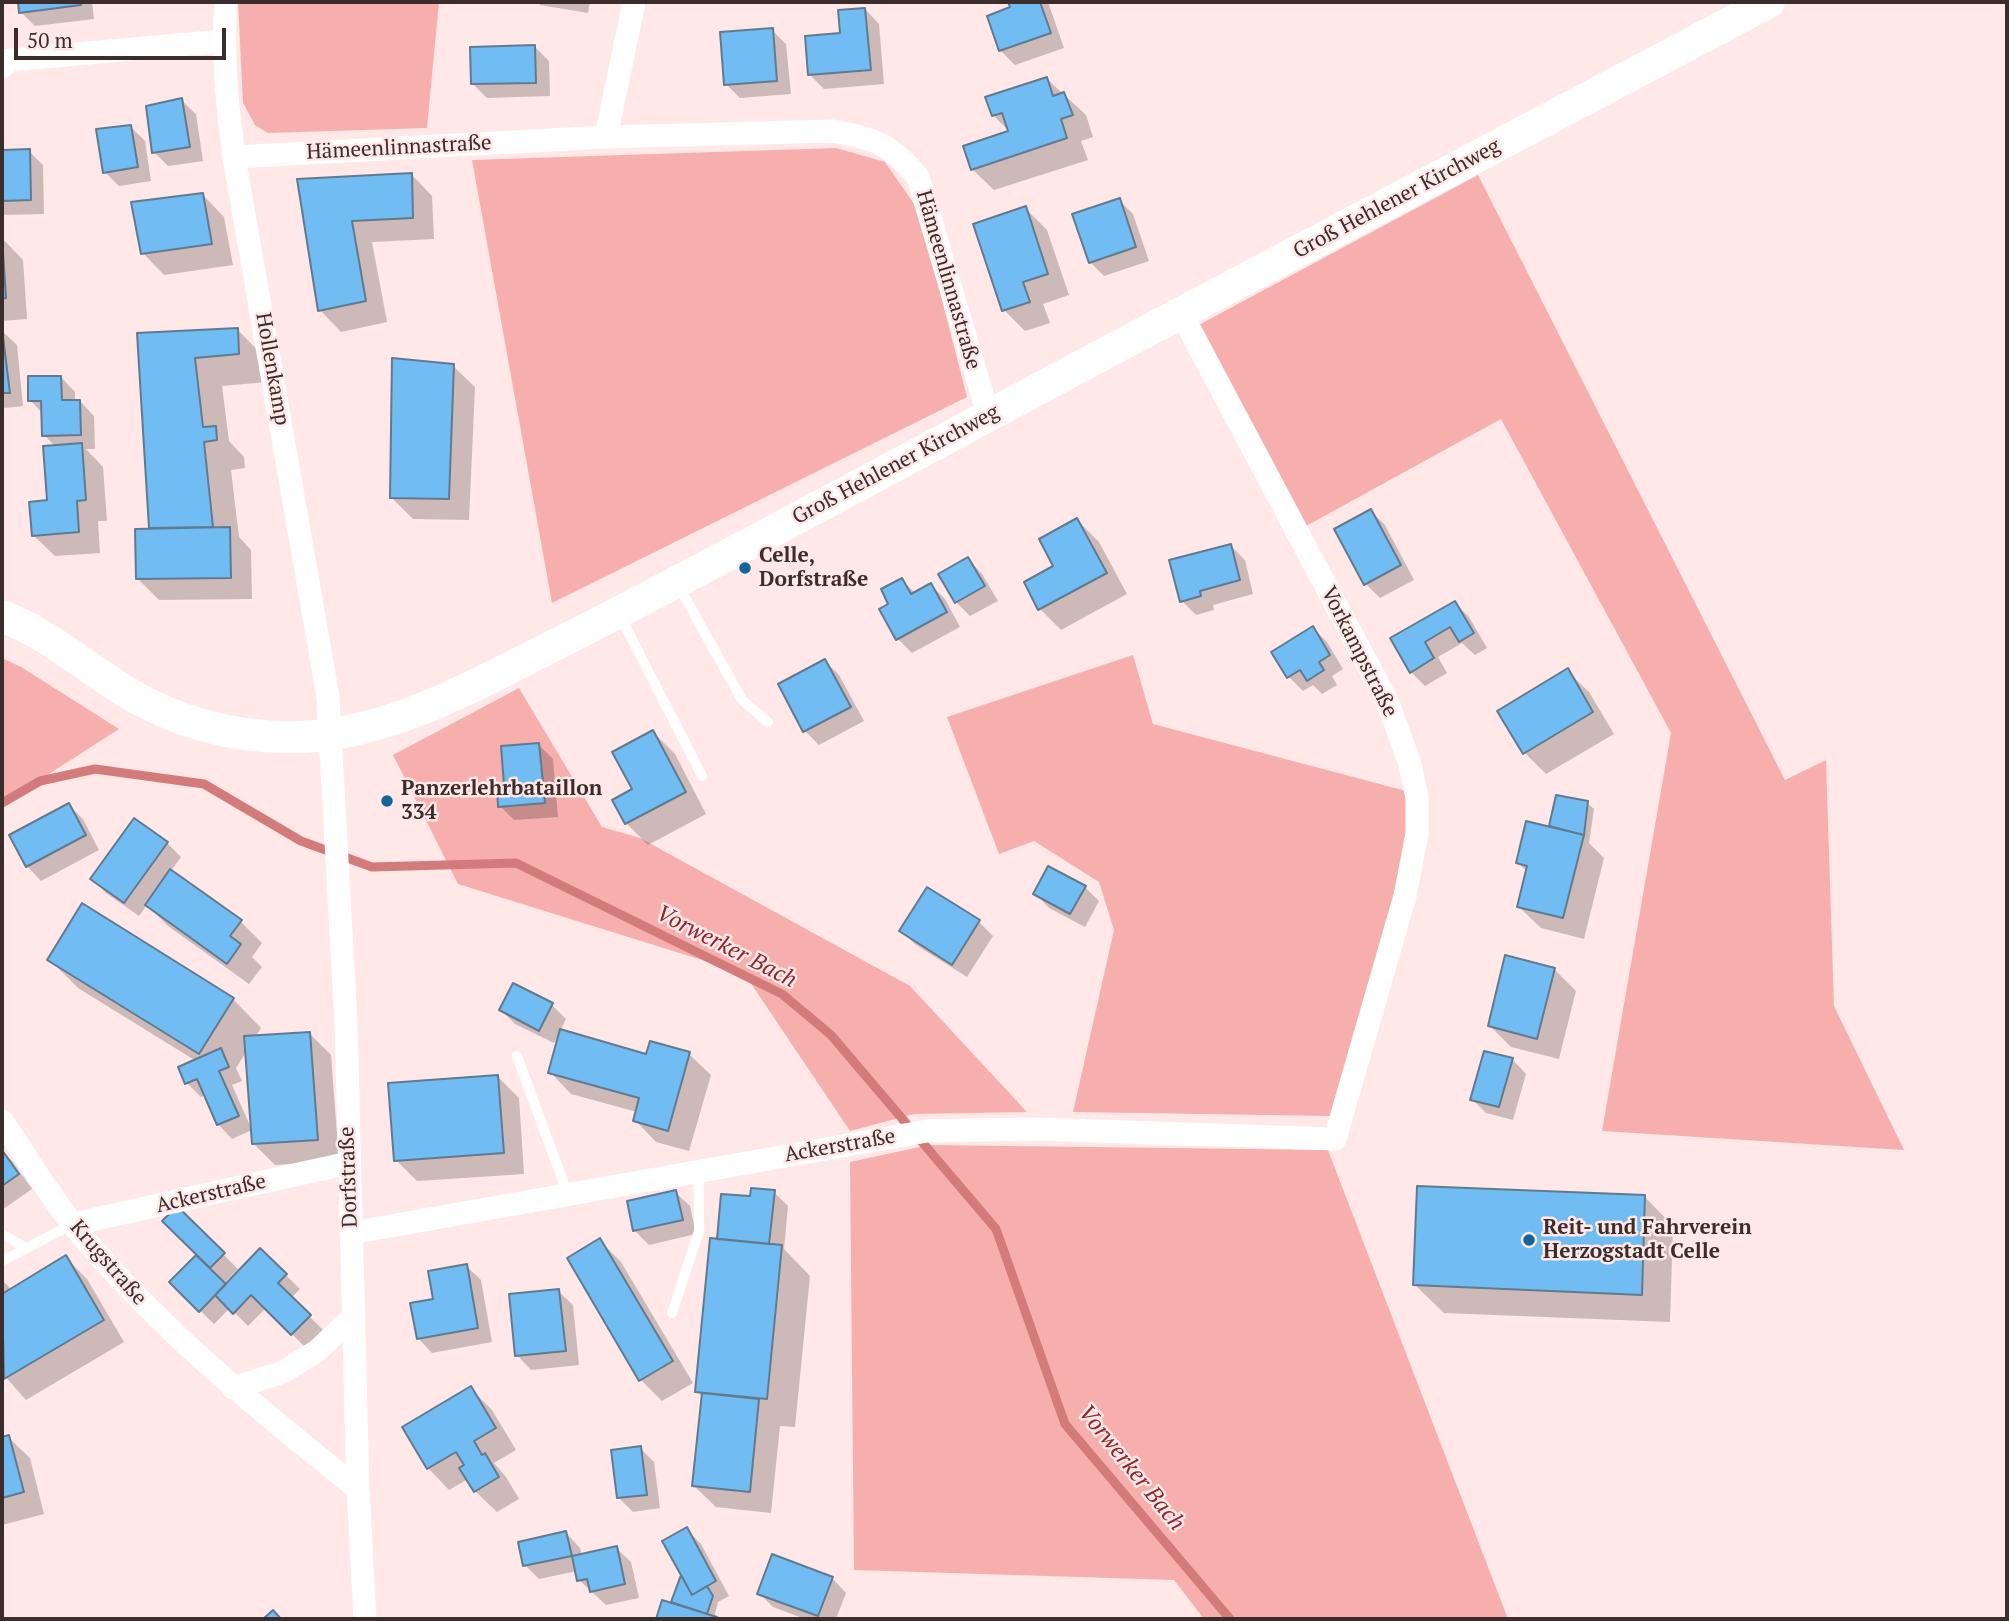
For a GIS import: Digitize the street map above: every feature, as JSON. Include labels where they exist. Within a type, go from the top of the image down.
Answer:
[{"type":"main road","name":"Groß Hehlener Kirchweg","points":[[2,615],[65,651],[123,690],[169,713],[202,725],[247,735],[330,735],[374,726],[415,712],[677,583],[1769,2]]},
{"type":"street","name":"Hollenkamp","points":[[226,2],[223,41],[234,157],[328,697],[330,735]]},
{"type":"street","points":[[606,136],[635,2]]},
{"type":"street","points":[[2,67],[10,60],[223,41]]},
{"type":"street","name":"Hämeenlinnastraße","points":[[234,157],[606,136],[833,131],[866,137],[898,153],[918,177],[983,397],[991,414]]},
{"type":"street","name":"Vorkampstraße","points":[[1181,313],[1387,701],[1410,764],[1417,798],[1417,834],[1405,896],[1335,1139]]},
{"type":"street","name":"Dorfstraße","points":[[330,735],[346,1022],[358,1489],[365,1619]]},
{"type":"street","name":"Krugstraße","points":[[2,1121],[73,1224],[135,1296],[233,1388],[358,1489]]},
{"type":"street","name":"Ackerstraße","points":[[351,1233],[927,1131],[1036,1129],[1335,1139]]},
{"type":"street","name":"Ackerstraße","points":[[73,1224],[349,1163]]},
{"type":"street","points":[[233,1388],[283,1372],[317,1352],[354,1316]]},
{"type":"lane","points":[[677,583],[742,701],[768,722]]},
{"type":"lane","points":[[618,613],[702,776]]},
{"type":"lane","points":[[517,1056],[568,1195]]},
{"type":"lane","points":[[672,1313],[699,1231],[699,1172]]},
{"type":"lane","points":[[2,1261],[73,1224]]},
{"type":"lane","points":[[2,1234],[26,1248]]},
{"type":"shaded area","points":[[238,2],[439,2],[427,128],[268,133],[255,125],[243,103]]},
{"type":"shaded area","points":[[836,148],[885,162],[919,211],[967,397],[552,603],[472,160]]},
{"type":"shaded area","points":[[1478,175],[1785,780],[1826,760],[1834,1006],[1904,1150],[1602,1131],[1671,733],[1501,419],[1306,526],[1197,326]]},
{"type":"shaded area","points":[[1133,655],[1153,724],[1410,792],[1411,844],[1331,1116],[1073,1112],[1114,930],[1099,882],[1034,841],[999,854],[947,717]]},
{"type":"shaded area","points":[[2,658],[21,667],[119,729],[2,804]]},
{"type":"shaded area","points":[[519,688],[602,827],[640,838],[910,986],[1027,1112],[914,1114],[850,1131],[744,973],[458,884],[393,755]]},
{"type":"shaded area","points":[[929,1145],[1328,1150],[1508,1619],[1204,1619],[1174,1580],[854,1570],[850,1162]]},
{"type":"building","points":[[18,2],[80,2],[81,5],[19,13]]},
{"type":"building","points":[[1008,2],[1040,2],[1051,33],[999,51],[987,16],[1010,7]]},
{"type":"building","points":[[865,8],[871,70],[808,75],[805,36],[840,33],[838,10]]},
{"type":"building","points":[[773,28],[777,81],[724,85],[720,32]]},
{"type":"building","points":[[535,45],[536,83],[471,84],[470,47]]},
{"type":"building","points":[[1047,77],[1053,96],[1064,92],[1073,115],[1061,119],[1067,138],[971,170],[963,146],[1008,131],[1002,113],[992,116],[985,97]]},
{"type":"building","points":[[182,98],[190,147],[152,153],[146,106]]},
{"type":"building","points":[[131,125],[138,167],[103,173],[96,129]]},
{"type":"building","points":[[30,149],[31,200],[2,201],[2,150]]},
{"type":"building","points":[[412,173],[413,218],[352,221],[366,301],[318,311],[297,179]]},
{"type":"building","points":[[203,193],[212,244],[141,254],[131,202]]},
{"type":"building","points":[[1120,198],[1136,247],[1089,263],[1072,214]]},
{"type":"building","points":[[1026,206],[1048,274],[1023,282],[1030,302],[1002,311],[973,224]]},
{"type":"building","points":[[2,237],[6,298],[2,299]]},
{"type":"building","points":[[238,328],[239,354],[195,358],[203,427],[216,426],[217,440],[204,442],[213,527],[149,528],[137,333]]},
{"type":"building","points":[[2,329],[10,393],[2,393]]},
{"type":"building","points":[[392,358],[454,364],[449,499],[390,498]]},
{"type":"building","points":[[28,376],[61,376],[62,400],[80,400],[81,435],[42,436],[41,401],[28,401]]},
{"type":"building","points":[[82,443],[86,500],[77,501],[79,532],[32,536],[29,502],[47,500],[43,446]]},
{"type":"building","points":[[1371,509],[1401,565],[1364,585],[1334,529]]},
{"type":"building","points":[[1077,518],[1107,573],[1038,610],[1024,582],[1053,566],[1039,539]]},
{"type":"building","points":[[230,527],[231,578],[136,579],[135,529]]},
{"type":"building","points":[[1231,544],[1240,580],[1200,591],[1201,596],[1180,602],[1169,560]]},
{"type":"building","points":[[968,557],[985,586],[955,603],[938,574]]},
{"type":"building","points":[[902,578],[911,594],[931,583],[947,612],[896,640],[879,609],[888,604],[881,589]]},
{"type":"building","points":[[1455,601],[1474,633],[1459,642],[1450,627],[1425,642],[1434,658],[1410,673],[1390,638]]},
{"type":"building","points":[[1313,626],[1330,655],[1319,662],[1324,670],[1307,681],[1300,670],[1287,678],[1271,652]]},
{"type":"building","points":[[825,659],[851,707],[803,732],[778,684]]},
{"type":"building","points":[[1568,668],[1593,712],[1523,754],[1497,711]]},
{"type":"building","points":[[653,730],[686,792],[625,824],[612,800],[632,789],[612,752]]},
{"type":"building","points":[[539,743],[545,803],[498,807],[497,786],[504,785],[501,746]]},
{"type":"building","points":[[1556,795],[1588,801],[1584,835],[1549,826]]},
{"type":"building","points":[[69,803],[86,835],[26,867],[9,835]]},
{"type":"building","points":[[134,818],[168,842],[124,903],[90,879]]},
{"type":"building","points":[[1526,821],[1584,835],[1563,918],[1517,907],[1527,866],[1516,863]]},
{"type":"building","points":[[1048,866],[1086,886],[1070,914],[1033,894]]},
{"type":"building","points":[[170,869],[242,920],[230,936],[241,944],[227,964],[145,905]]},
{"type":"building","points":[[927,887],[980,920],[952,965],[899,931]]},
{"type":"building","points":[[82,903],[234,998],[199,1054],[47,960]]},
{"type":"building","points":[[1505,955],[1555,968],[1537,1039],[1488,1026]]},
{"type":"building","points":[[513,983],[553,1003],[539,1031],[499,1010]]},
{"type":"building","points":[[560,1029],[646,1054],[650,1041],[690,1052],[668,1131],[633,1121],[639,1098],[548,1073]]},
{"type":"building","points":[[310,1032],[318,1140],[252,1144],[244,1036]]},
{"type":"building","points":[[221,1048],[229,1067],[219,1071],[239,1116],[217,1125],[197,1079],[185,1084],[178,1067]]},
{"type":"building","points":[[1484,1051],[1513,1058],[1499,1107],[1470,1100]]},
{"type":"building","points":[[498,1075],[504,1153],[394,1161],[388,1083]]},
{"type":"building","points":[[2,1150],[19,1174],[2,1186]]},
{"type":"building","name":"Reit- und Fahrverein Herzogstadt Celle","points":[[1417,1186],[1645,1195],[1642,1295],[1413,1285]]},
{"type":"building","points":[[751,1188],[775,1190],[769,1244],[717,1239],[721,1194],[750,1196]]},
{"type":"building","points":[[676,1190],[683,1220],[633,1231],[627,1201]]},
{"type":"building","points":[[177,1206],[225,1253],[210,1268],[162,1221]]},
{"type":"building","points":[[600,1238],[673,1361],[639,1381],[567,1258]]},
{"type":"building","points":[[710,1238],[782,1245],[767,1399],[695,1392]]},
{"type":"building","points":[[260,1248],[287,1274],[278,1283],[311,1315],[291,1335],[251,1295],[233,1314],[215,1295]]},
{"type":"building","points":[[66,1255],[104,1320],[4,1379],[2,1294]]},
{"type":"building","points":[[196,1255],[226,1284],[199,1312],[169,1282]]},
{"type":"building","points":[[467,1264],[478,1328],[417,1339],[410,1303],[433,1299],[428,1271]]},
{"type":"building","points":[[559,1289],[566,1351],[515,1356],[509,1294]]},
{"type":"building","points":[[471,1386],[496,1428],[474,1441],[482,1455],[485,1453],[499,1477],[474,1492],[459,1468],[464,1465],[456,1452],[427,1469],[402,1427]]},
{"type":"building","points":[[702,1393],[759,1399],[750,1492],[692,1486]]},
{"type":"building","points":[[9,1435],[24,1492],[2,1498],[2,1437]]},
{"type":"building","points":[[641,1446],[647,1495],[617,1498],[611,1450]]},
{"type":"building","points":[[687,1527],[716,1581],[692,1595],[662,1541]]},
{"type":"building","points":[[566,1531],[572,1556],[523,1566],[518,1542]]},
{"type":"building","points":[[617,1546],[625,1584],[590,1592],[587,1579],[577,1581],[572,1556]]},
{"type":"building","points":[[772,1554],[833,1577],[818,1616],[757,1594]]},
{"type":"building","points":[[681,1575],[692,1595],[707,1586],[713,1596],[707,1614],[671,1602]]},
{"type":"building","points":[[662,1600],[717,1617],[656,1619]]},
{"type":"building","points":[[273,1610],[281,1619],[263,1619]]},
{"type":"waterway","name":"Vorwerker Bach","points":[[2,803],[40,781],[95,769],[204,784],[301,841],[372,867],[516,863],[782,994],[831,1035],[996,1229],[1065,1424],[1230,1619]]},
{"type":"place","name":"Celle, Dorfstraße","points":[[745,568]]},
{"type":"place","name":"Panzerlehrbataillon 334","points":[[387,801]]},
{"type":"place","name":"Reit- und Fahrverein Herzogstadt Celle","points":[[1529,1240]]}]
